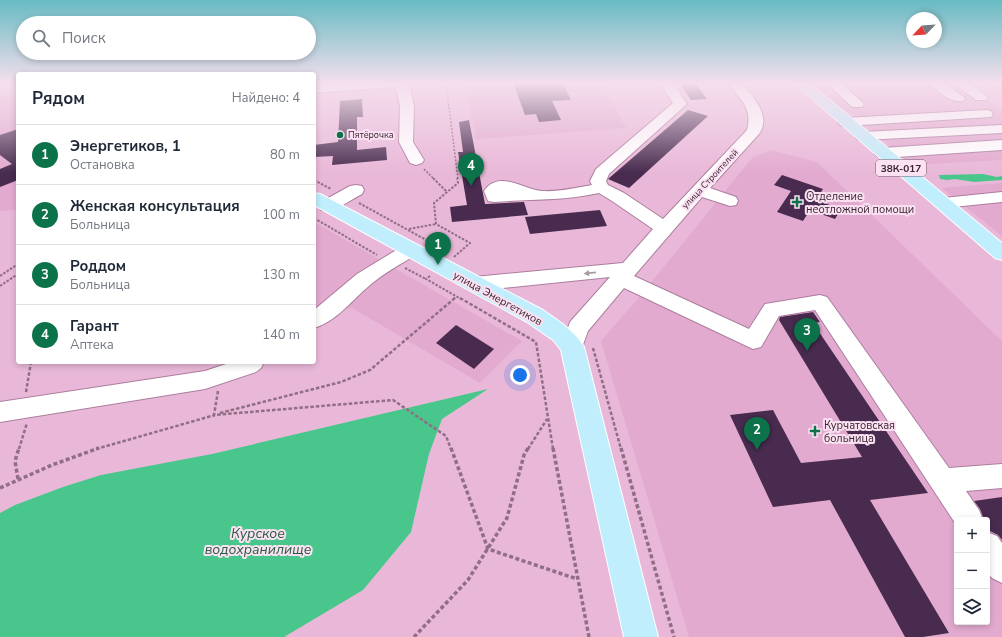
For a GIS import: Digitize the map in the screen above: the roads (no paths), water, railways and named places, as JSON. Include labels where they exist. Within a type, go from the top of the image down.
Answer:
[{"type":"main road","name":"38К-017","points":[[835,113],[1002,253]]},
{"type":"main road","name":"улица Энергетиков","points":[[322,203],[535,316],[561,334],[572,348]]},
{"type":"main road","points":[[572,348],[641,637]]},
{"type":"street","points":[[407,113],[406,142],[416,160]]},
{"type":"street","points":[[664,228],[618,197],[601,188],[598,181],[602,172],[670,113]]},
{"type":"street","name":"улица Строителей","points":[[572,348],[578,328],[664,228],[754,131],[757,121],[755,113]]},
{"type":"street","points":[[846,122],[986,114]]},
{"type":"street","points":[[862,136],[1002,129]]},
{"type":"street","points":[[882,153],[1002,146]]},
{"type":"street","points":[[532,194],[542,196],[578,193],[601,188]]},
{"type":"street","points":[[700,190],[730,201]]},
{"type":"street","points":[[322,203],[355,195]]},
{"type":"street","points":[[943,203],[1002,197]]},
{"type":"street","points":[[316,319],[327,312],[364,279],[410,250]]},
{"type":"street","points":[[474,284],[625,274],[753,341],[772,309],[820,302],[967,517]]},
{"type":"street","points":[[0,412],[205,380],[250,364]]},
{"type":"street","points":[[943,481],[1002,476]]},
{"type":"street","points":[[990,550],[1002,568]]},
{"type":"water","points":[[983,174],[997,177],[1002,176],[1002,180],[974,182],[955,179],[947,180],[940,179],[939,175]]},
{"type":"water","name":"Курское водохранилище","points":[[488,389],[442,419],[429,454],[411,532],[363,590],[284,637],[0,637],[0,513],[15,505],[101,475],[212,454]]},
{"type":"place","name":"Пятёрочка","points":[[340,135]]},
{"type":"place","name":"Гарант","points":[[471,186]]},
{"type":"place","name":"Отделение неотложной помощи","points":[[797,202]]},
{"type":"place","name":"Энергетиков, 1","points":[[438,265]]},
{"type":"place","name":"Роддом","points":[[807,351]]},
{"type":"place","name":"Курчатовская больница","points":[[815,431]]},
{"type":"place","name":"Женская консультация","points":[[757,450]]}]
